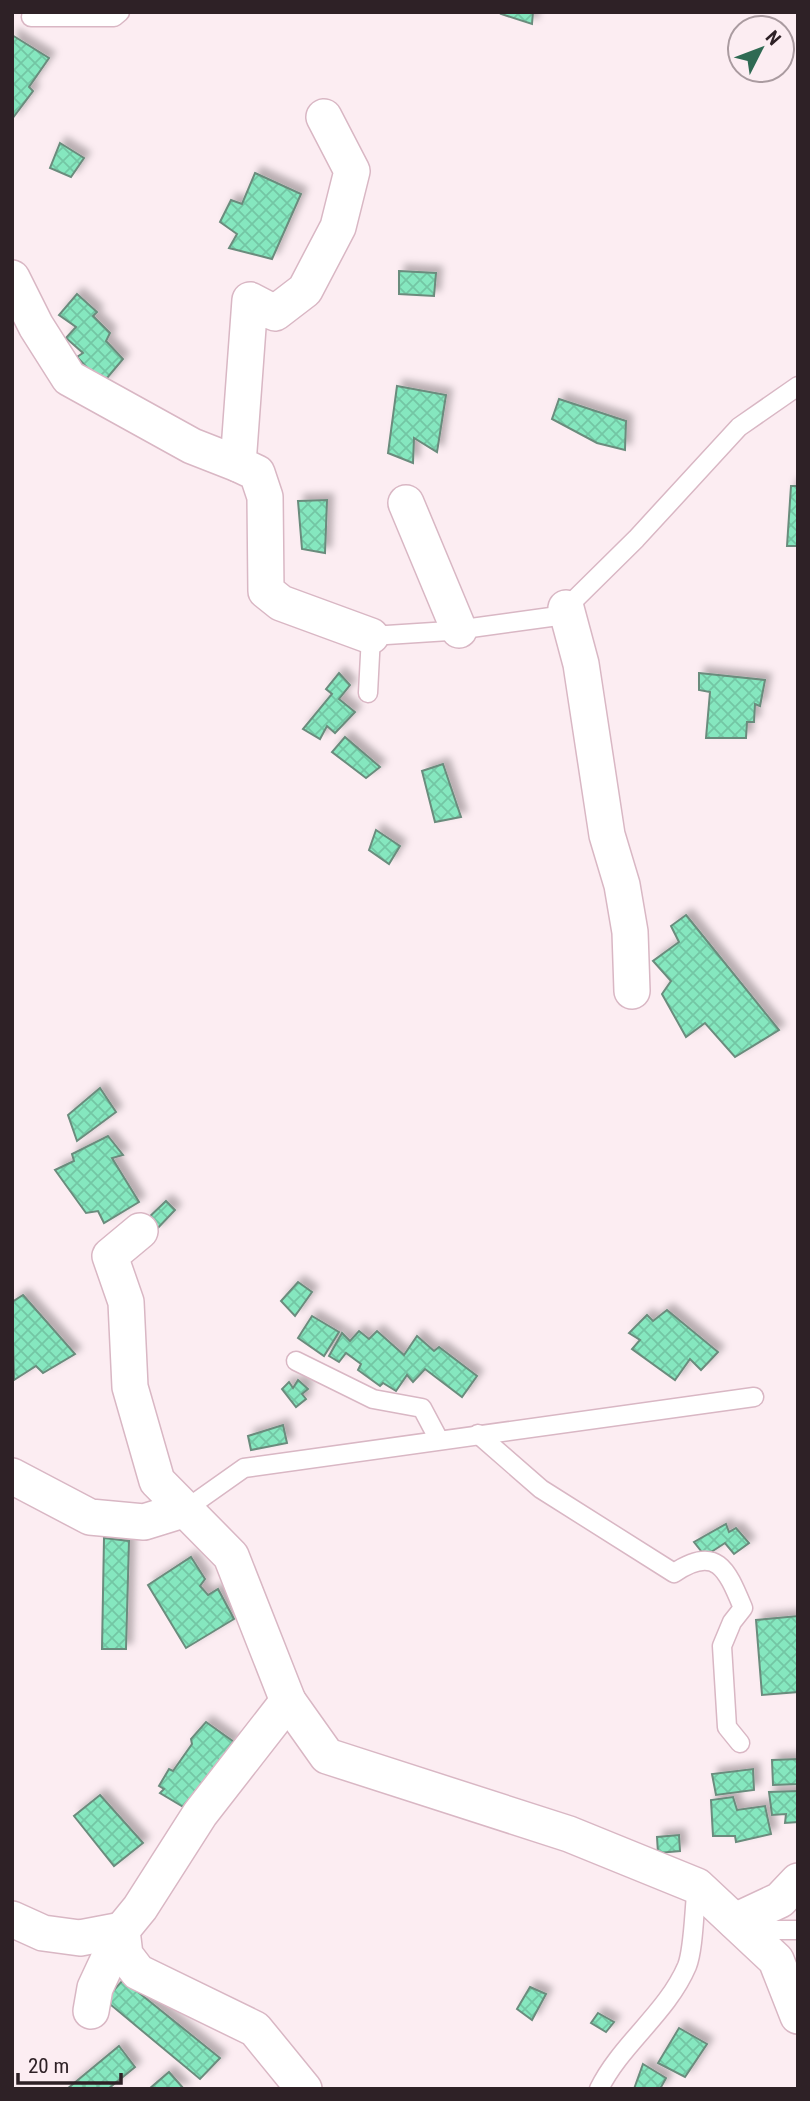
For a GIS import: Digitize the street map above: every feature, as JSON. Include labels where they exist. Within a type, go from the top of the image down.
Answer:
[{"type":"street","points":[[238,464],[250,300],[275,313],[304,290],[341,216],[352,171],[324,117]]},
{"type":"street","points":[[12,278],[36,326],[69,378],[192,446],[257,473],[265,497],[266,591],[281,603],[371,636]]},
{"type":"street","points":[[406,503],[459,630]]},
{"type":"street","points":[[566,608],[583,677],[607,835],[622,885],[630,932],[632,991]]},
{"type":"street","points":[[140,1231],[110,1256],[126,1302],[130,1387],[157,1481],[231,1556],[288,1700],[327,1756],[569,1834],[697,1886],[776,1960],[798,2017]]},
{"type":"street","points":[[12,1476],[90,1517],[144,1522],[186,1509]]},
{"type":"street","points":[[91,2011],[94,1988],[122,1930],[140,1908],[200,1814],[288,1700]]},
{"type":"street","points":[[735,1921],[780,1900],[798,1881]]},
{"type":"street","points":[[12,1919],[43,1933],[80,1938],[122,1930]]},
{"type":"street","points":[[122,1930],[125,1955],[138,1972],[254,2029],[292,2084]]},
{"type":"lane","points":[[31,17],[114,17],[120,12]]},
{"type":"lane","points":[[368,693],[371,636],[459,630],[558,616],[636,539],[738,427],[798,386]]},
{"type":"lane","points":[[296,1361],[373,1399],[422,1408],[439,1440]]},
{"type":"lane","points":[[186,1509],[244,1468],[754,1397]]},
{"type":"lane","points":[[478,1434],[541,1489],[674,1573],[692,1561],[713,1562],[728,1573],[743,1608],[732,1622],[722,1646],[725,1713],[727,1727],[740,1743]]},
{"type":"lane","points":[[599,2089],[611,2064],[649,2020],[687,1967],[697,1886]]},
{"type":"lane","points":[[735,1921],[764,1930],[798,1930]]},
{"type":"building","points":[[533,12],[532,24],[501,14]]},
{"type":"building","points":[[12,35],[49,58],[29,87],[33,91],[12,119]]},
{"type":"building","points":[[60,143],[84,158],[71,177],[50,168]]},
{"type":"building","points":[[255,173],[301,194],[272,259],[229,248],[237,234],[220,222],[231,200],[242,204]]},
{"type":"building","points":[[399,271],[436,273],[434,296],[399,294]]},
{"type":"building","points":[[77,294],[97,312],[93,316],[110,333],[106,341],[123,359],[102,384],[77,357],[83,353],[66,338],[76,327],[59,315]]},
{"type":"building","points":[[397,386],[446,395],[437,452],[414,438],[413,463],[388,453]]},
{"type":"building","points":[[559,399],[626,421],[625,450],[597,443],[552,419]]},
{"type":"building","points":[[791,486],[798,486],[798,546],[787,546]]},
{"type":"building","points":[[327,500],[325,553],[302,549],[298,501]]},
{"type":"building","points":[[339,673],[350,685],[339,699],[355,712],[335,733],[327,726],[320,739],[303,729],[332,694],[326,689]]},
{"type":"building","points":[[699,673],[765,680],[760,706],[755,704],[754,722],[747,722],[746,738],[706,738],[710,692],[699,690]]},
{"type":"building","points":[[345,737],[380,767],[366,778],[332,752]]},
{"type":"building","points":[[443,764],[461,817],[435,822],[422,771]]},
{"type":"building","points":[[376,830],[400,846],[389,864],[369,850]]},
{"type":"building","points":[[686,915],[779,1030],[735,1057],[705,1023],[686,1037],[662,994],[671,981],[653,961],[679,942],[671,926]]},
{"type":"building","points":[[100,1088],[116,1112],[77,1141],[68,1115]]},
{"type":"building","points":[[108,1136],[123,1155],[112,1158],[139,1202],[104,1223],[98,1211],[86,1213],[55,1170],[74,1161],[72,1154]]},
{"type":"building","points":[[166,1201],[175,1210],[155,1231],[146,1220]]},
{"type":"building","points":[[298,1282],[312,1292],[295,1316],[281,1301]]},
{"type":"building","points":[[23,1295],[75,1354],[43,1373],[36,1366],[14,1380],[12,1302]]},
{"type":"building","points":[[667,1310],[718,1352],[701,1370],[690,1359],[675,1380],[632,1349],[640,1340],[629,1333],[647,1315],[653,1321]]},
{"type":"building","points":[[312,1316],[339,1332],[324,1356],[298,1338]]},
{"type":"building","points":[[359,1331],[369,1339],[377,1331],[404,1355],[417,1336],[434,1351],[439,1347],[477,1376],[462,1397],[425,1369],[413,1382],[407,1375],[396,1391],[383,1383],[380,1386],[358,1370],[361,1364],[346,1353],[339,1362],[329,1356],[342,1333],[350,1341]]},
{"type":"building","points":[[298,1380],[308,1389],[302,1394],[306,1399],[296,1407],[282,1389],[289,1382],[293,1388]]},
{"type":"building","points":[[283,1425],[287,1443],[251,1450],[248,1436]]},
{"type":"building","points":[[726,1524],[729,1532],[736,1528],[749,1543],[734,1554],[725,1543],[705,1556],[694,1542]]},
{"type":"building","points":[[104,1538],[129,1541],[126,1649],[102,1649]]},
{"type":"building","points":[[191,1557],[205,1579],[200,1586],[208,1595],[218,1589],[234,1619],[186,1648],[148,1585]]},
{"type":"building","points":[[798,1616],[798,1692],[762,1695],[756,1620]]},
{"type":"building","points":[[206,1722],[234,1742],[185,1808],[160,1793],[164,1789],[159,1786],[169,1769],[173,1771],[192,1744],[191,1739]]},
{"type":"building","points":[[798,1759],[798,1784],[773,1785],[772,1760]]},
{"type":"building","points":[[753,1769],[754,1790],[716,1795],[712,1774]]},
{"type":"building","points":[[798,1791],[798,1822],[785,1823],[786,1814],[772,1815],[769,1792]]},
{"type":"building","points":[[100,1795],[143,1843],[114,1866],[74,1816]]},
{"type":"building","points":[[733,1797],[737,1810],[765,1806],[771,1834],[736,1842],[735,1836],[713,1836],[711,1800]]},
{"type":"building","points":[[679,1835],[680,1851],[658,1853],[657,1837]]},
{"type":"building","points":[[123,1980],[220,2058],[200,2079],[105,2000]]},
{"type":"building","points":[[530,1987],[546,1994],[532,2020],[517,2009]]},
{"type":"building","points":[[598,2013],[614,2022],[606,2032],[591,2023]]},
{"type":"building","points":[[679,2028],[707,2044],[685,2077],[658,2063]]},
{"type":"building","points":[[119,2046],[135,2067],[108,2089],[67,2089]]},
{"type":"building","points":[[643,2064],[666,2078],[660,2089],[634,2089]]},
{"type":"building","points":[[169,2072],[184,2089],[149,2089]]}]
